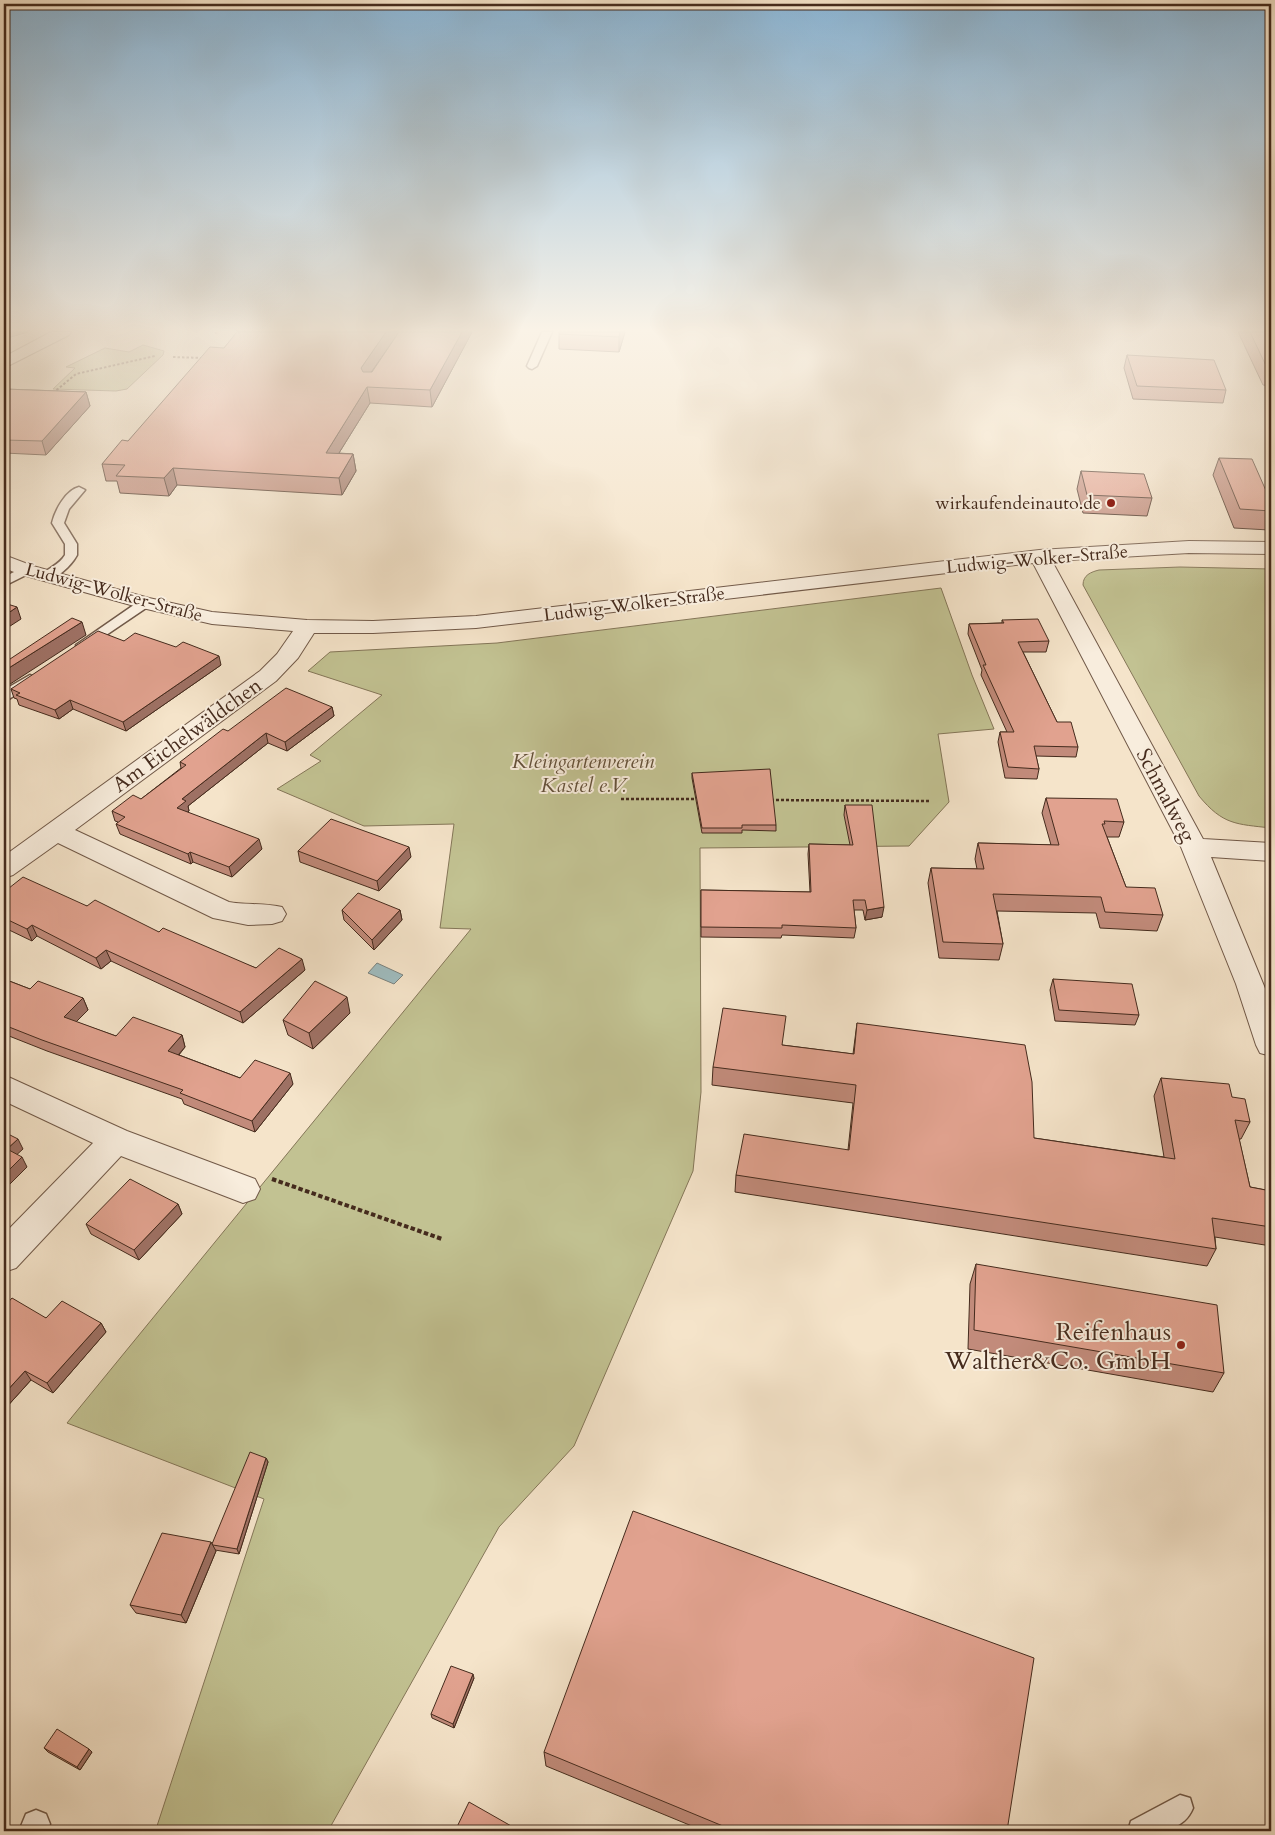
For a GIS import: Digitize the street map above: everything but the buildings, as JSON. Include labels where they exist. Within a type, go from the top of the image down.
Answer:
[{"type":"street","name":"Ludwig-Wolker-Straße","points":[[4,561],[26,570],[145,604],[212,618],[307,626],[373,627],[476,622],[1039,556],[1189,548],[1271,548]]},
{"type":"street","name":"Schmalweg","points":[[1039,556],[1194,847],[1250,984],[1271,1045]]},
{"type":"street","name":"Am Eichelwäldchen","points":[[4,869],[268,676],[284,662],[298,644],[307,626]]},
{"type":"street","points":[[54,831],[223,911],[248,915],[272,914]]},
{"type":"street","points":[[1194,847],[1271,852]]},
{"type":"street","points":[[4,1087],[116,1140],[243,1189]]},
{"type":"street","points":[[4,1257],[116,1140]]},
{"type":"lane","points":[[46,576],[64,565],[71,556],[70,542],[58,523],[59,516],[66,503],[79,490]]},
{"type":"lane","points":[[4,582],[26,570]]},
{"type":"lane","points":[[70,652],[145,604]]},
{"type":"lane","points":[[4,696],[37,674]]},
{"type":"lane","points":[[1141,1831],[1180,1808]]},
{"type":"path","points":[[621,799],[701,799]]},
{"type":"path","points":[[771,800],[930,801]]},
{"type":"path","points":[[243,1189],[271,1179],[442,1239]]},
{"type":"green space","points":[[1180,567],[1271,569],[1271,828],[1239,824],[1223,818],[1215,813],[1199,796],[1083,585],[1086,576],[1099,570]]},
{"type":"green space","name":"Kleingartenverein Kastel e.V.","points":[[941,588],[972,675],[994,729],[938,734],[949,802],[909,846],[700,848],[701,1092],[693,1171],[574,1446],[499,1527],[328,1831],[165,1831],[157,1826],[264,1499],[67,1423],[471,929],[440,928],[454,824],[364,826],[277,789],[321,761],[310,755],[382,695],[308,671],[330,652],[497,643]]},
{"type":"water","points":[[377,963],[403,975],[394,984],[368,973]]},
{"type":"place","name":"wirkaufendeinauto.de","points":[[1111,503]]},
{"type":"place","name":"Reifenhaus Walther&Co. GmbH","points":[[1181,1345]]}]
